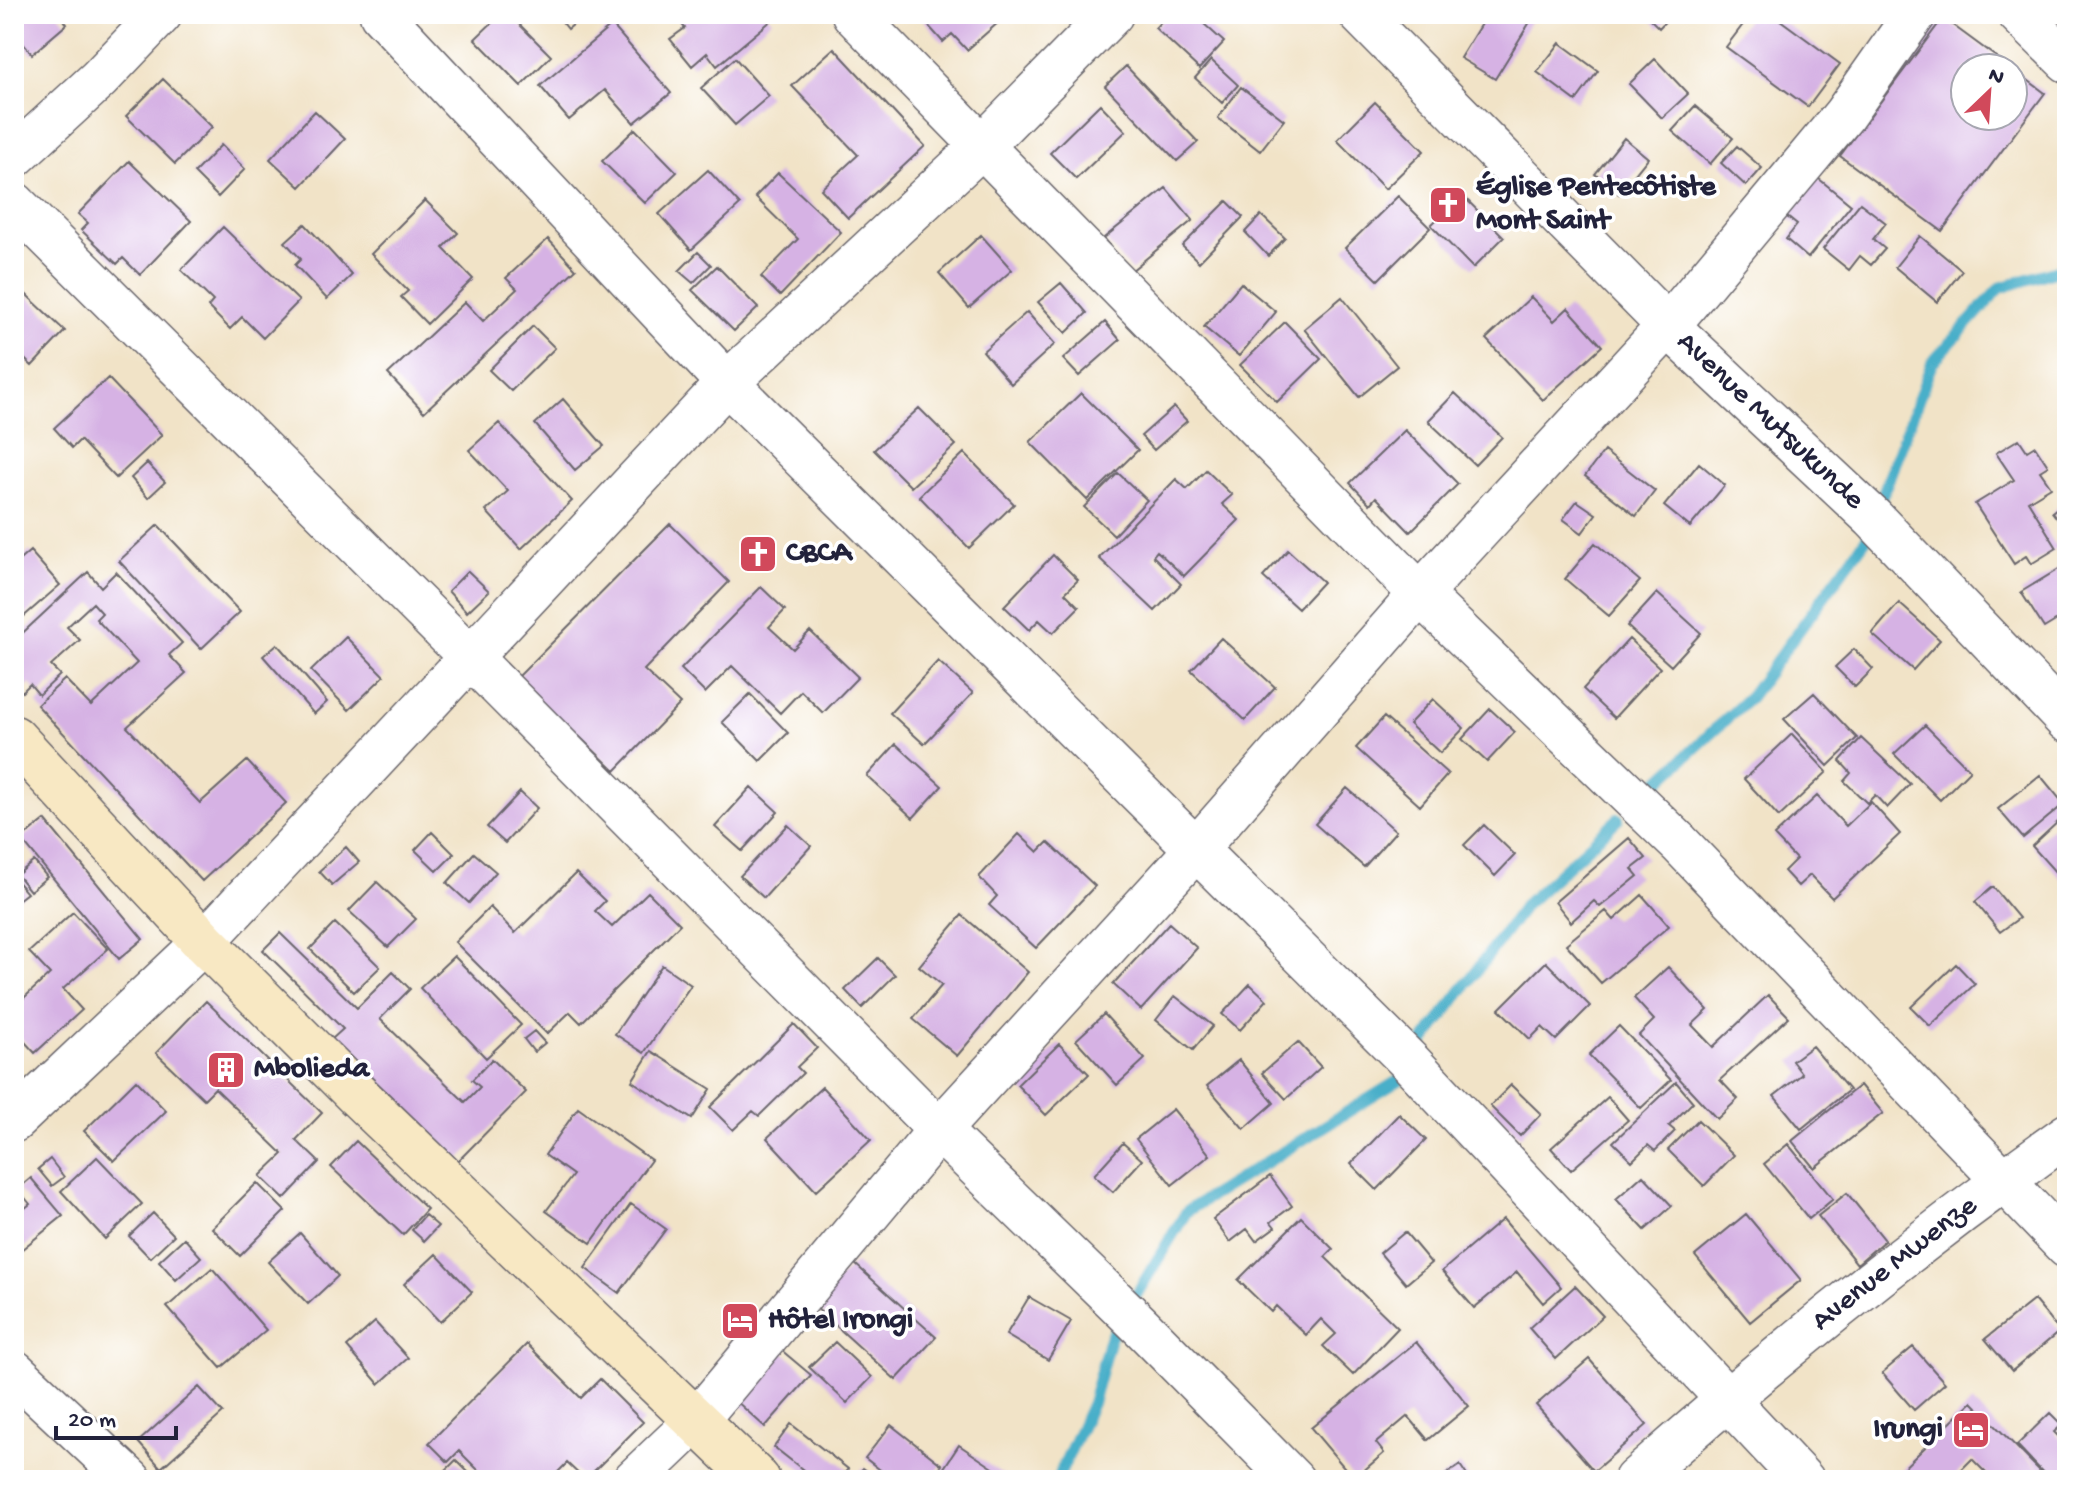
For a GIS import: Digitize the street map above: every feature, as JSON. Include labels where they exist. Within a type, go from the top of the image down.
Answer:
[{"type":"street","points":[[14,157],[99,79],[161,14]]},
{"type":"street","points":[[381,14],[727,383],[1410,1062],[1803,1480]]},
{"type":"street","points":[[853,14],[1420,594],[1679,843],[2067,1247]]},
{"type":"street","points":[[14,1121],[204,942],[727,383],[981,147],[1112,14]]},
{"type":"street","name":"Avenue Mutsukunde","points":[[1360,14],[1668,326],[1873,518],[2067,721]]},
{"type":"street","points":[[634,1480],[697,1420],[939,1130],[1197,848],[1420,594],[1668,326],[1844,115],[1915,14]]},
{"type":"street","points":[[2019,14],[2067,61]]},
{"type":"street","points":[[14,203],[939,1130],[1142,1327],[1293,1480]]},
{"type":"street","points":[[14,738],[204,942],[356,1094],[758,1480]]},
{"type":"street","name":"Avenue Mwenze","points":[[1635,1480],[1726,1399],[2003,1180],[2067,1135]]},
{"type":"street","points":[[14,1371],[130,1480]]},
{"type":"building","points":[[29,14],[59,14],[67,24],[32,54],[14,33],[14,27]]},
{"type":"building","points":[[501,14],[509,14],[551,56],[521,86],[475,39]]},
{"type":"building","points":[[556,14],[586,14],[568,29]]},
{"type":"building","points":[[673,14],[766,14],[772,20],[717,66],[707,53],[692,66],[670,39],[685,28]]},
{"type":"building","points":[[918,14],[1008,14],[967,50],[952,34],[943,42]]},
{"type":"building","points":[[1168,14],[1193,14],[1224,42],[1199,69],[1155,28]]},
{"type":"building","points":[[1487,14],[1528,14],[1533,17],[1495,79],[1460,58]]},
{"type":"building","points":[[1645,14],[1672,14],[1659,28]]},
{"type":"building","points":[[1751,14],[1772,14],[1840,64],[1808,107],[1726,47]]},
{"type":"building","points":[[1943,18],[1989,52],[1949,52],[1949,132],[2016,132],[1942,231],[1840,156]]},
{"type":"building","points":[[612,25],[671,93],[634,123],[605,90],[569,120],[540,86]]},
{"type":"building","points":[[1560,43],[1598,71],[1576,101],[1537,72]]},
{"type":"building","points":[[834,48],[925,146],[848,218],[821,189],[858,155],[792,86]]},
{"type":"building","points":[[735,58],[769,96],[735,125],[701,88]]},
{"type":"building","points":[[1655,59],[1688,94],[1662,118],[1629,84]]},
{"type":"building","points":[[1211,60],[1238,85],[1222,103],[1195,78]]},
{"type":"building","points":[[1126,66],[1198,142],[1177,161],[1105,86]]},
{"type":"building","points":[[163,79],[212,127],[175,164],[126,116]]},
{"type":"building","points":[[2029,81],[2045,93],[2029,114]]},
{"type":"building","points":[[1241,87],[1284,120],[1260,151],[1218,118]]},
{"type":"building","points":[[1375,102],[1424,151],[1385,189],[1337,140]]},
{"type":"building","points":[[1100,104],[1126,131],[1076,179],[1050,153]]},
{"type":"building","points":[[1695,106],[1733,138],[1710,164],[1672,131]]},
{"type":"building","points":[[315,111],[345,139],[300,187],[270,159]]},
{"type":"building","points":[[635,129],[677,172],[645,203],[602,161]]},
{"type":"building","points":[[1624,138],[1648,158],[1619,194],[1595,174]]},
{"type":"building","points":[[221,145],[245,169],[218,197],[194,173]]},
{"type":"building","points":[[1737,146],[1762,168],[1746,186],[1721,163]]},
{"type":"building","points":[[129,161],[191,221],[140,275],[123,258],[117,264],[81,230],[88,223],[78,214]]},
{"type":"building","points":[[708,170],[740,205],[691,250],[659,214]]},
{"type":"building","points":[[778,173],[841,232],[780,296],[761,277],[798,239],[755,197]]},
{"type":"building","points":[[1813,174],[1851,205],[1808,258],[1786,239],[1797,225],[1781,212]]},
{"type":"building","points":[[1166,188],[1193,220],[1131,271],[1104,238]]},
{"type":"building","points":[[1462,195],[1504,237],[1473,268],[1431,225]]},
{"type":"building","points":[[1398,196],[1430,228],[1378,280],[1345,248]]},
{"type":"building","points":[[425,200],[458,233],[443,248],[473,279],[427,324],[401,297],[408,291],[371,254]]},
{"type":"building","points":[[1227,201],[1243,217],[1199,262],[1182,246]]},
{"type":"building","points":[[1860,203],[1886,223],[1873,239],[1885,249],[1871,265],[1860,256],[1849,270],[1823,249]]},
{"type":"building","points":[[1261,215],[1285,238],[1268,256],[1245,232]]},
{"type":"building","points":[[305,224],[352,275],[327,299],[295,265],[301,259],[285,242]]},
{"type":"building","points":[[223,227],[299,301],[263,338],[242,317],[230,329],[208,307],[213,301],[181,270]]},
{"type":"building","points":[[981,235],[1012,270],[969,308],[939,273]]},
{"type":"building","points":[[1920,236],[1962,271],[1937,302],[1895,267]]},
{"type":"building","points":[[548,239],[576,269],[424,412],[388,374],[465,302],[483,321],[517,289],[506,278]]},
{"type":"building","points":[[698,252],[711,265],[693,283],[679,271]]},
{"type":"building","points":[[717,266],[758,308],[734,331],[692,290]]},
{"type":"building","points":[[14,283],[65,331],[32,366],[14,349]]},
{"type":"building","points":[[1061,283],[1087,313],[1066,333],[1038,302]]},
{"type":"building","points":[[1241,283],[1276,312],[1239,356],[1204,327]]},
{"type":"building","points":[[1342,297],[1397,366],[1359,397],[1304,329]]},
{"type":"building","points":[[1531,297],[1554,321],[1568,308],[1602,346],[1543,400],[1486,339]]},
{"type":"building","points":[[1027,312],[1055,344],[1011,384],[983,351]]},
{"type":"building","points":[[1105,322],[1120,340],[1079,376],[1063,359]]},
{"type":"building","points":[[1285,322],[1321,359],[1277,402],[1240,365]]},
{"type":"building","points":[[533,326],[555,348],[511,391],[489,370]]},
{"type":"building","points":[[108,378],[162,435],[116,478],[80,440],[72,448],[54,428]]},
{"type":"building","points":[[1081,393],[1138,450],[1087,500],[1030,442]]},
{"type":"building","points":[[1455,393],[1502,437],[1475,465],[1428,421]]},
{"type":"building","points":[[563,399],[604,446],[575,470],[535,424]]},
{"type":"building","points":[[1174,407],[1187,421],[1154,450],[1141,436]]},
{"type":"building","points":[[919,408],[956,445],[911,487],[874,450]]},
{"type":"building","points":[[499,423],[572,501],[521,549],[486,511],[508,491],[469,450]]},
{"type":"building","points":[[1405,430],[1458,484],[1410,532],[1376,497],[1370,504],[1350,483]]},
{"type":"building","points":[[2019,439],[2027,451],[2035,446],[2048,466],[2040,471],[2051,487],[2028,501],[2057,548],[2031,564],[2026,556],[2014,564],[1975,504],[2014,480],[1996,453]]},
{"type":"building","points":[[1604,451],[1655,491],[1636,516],[1585,476]]},
{"type":"building","points":[[964,453],[1014,504],[969,548],[919,496]]},
{"type":"building","points":[[147,463],[165,482],[148,498],[131,478]]},
{"type":"building","points":[[1699,463],[1725,485],[1690,527],[1664,506]]},
{"type":"building","points":[[1206,470],[1232,495],[1222,504],[1239,520],[1184,576],[1157,551],[1153,556],[1181,584],[1155,611],[1099,558],[1176,479],[1187,489]]},
{"type":"building","points":[[1118,473],[1147,500],[1114,535],[1084,507]]},
{"type":"building","points":[[2067,500],[2067,531],[2052,512]]},
{"type":"building","points":[[1577,501],[1596,514],[1582,533],[1563,519]]},
{"type":"building","points":[[670,524],[729,582],[644,670],[680,704],[615,771],[516,679]]},
{"type":"building","points":[[158,525],[240,612],[201,649],[119,561]]},
{"type":"building","points":[[1595,543],[1640,581],[1609,616],[1565,579]]},
{"type":"building","points":[[1288,550],[1323,582],[1298,609],[1263,577]]},
{"type":"building","points":[[30,551],[60,585],[14,625],[14,565]]},
{"type":"building","points":[[1053,555],[1078,580],[1065,593],[1079,607],[1053,633],[1039,620],[1029,630],[1004,606]]},
{"type":"building","points":[[2067,564],[2067,614],[2044,628],[2021,592]]},
{"type":"building","points":[[468,571],[489,591],[467,612],[448,591]]},
{"type":"building","points":[[88,572],[101,587],[116,572],[182,643],[169,655],[186,673],[127,727],[200,803],[247,761],[286,803],[202,881],[37,705],[65,679],[91,706],[137,663],[96,619],[102,613],[93,603],[67,627],[80,640],[51,666],[60,675],[39,695],[30,684],[22,692],[14,684],[14,641]]},
{"type":"building","points":[[761,587],[785,610],[769,627],[793,649],[810,631],[858,677],[823,713],[801,691],[780,713],[732,666],[705,693],[681,669]]},
{"type":"building","points":[[1657,593],[1701,633],[1671,666],[1627,626]]},
{"type":"building","points":[[1899,603],[1940,640],[1913,670],[1872,634]]},
{"type":"building","points":[[346,637],[384,676],[349,710],[311,671]]},
{"type":"building","points":[[1221,638],[1275,687],[1245,720],[1191,670]]},
{"type":"building","points":[[1629,639],[1660,668],[1614,718],[1583,689]]},
{"type":"building","points":[[277,644],[327,702],[314,714],[263,656]]},
{"type":"building","points":[[1854,649],[1873,669],[1855,687],[1835,667]]},
{"type":"building","points":[[938,661],[973,693],[924,744],[890,713]]},
{"type":"building","points":[[1814,693],[1857,738],[1828,766],[1784,719]]},
{"type":"building","points":[[750,694],[788,733],[760,761],[722,722]]},
{"type":"building","points":[[1433,699],[1464,728],[1440,753],[1409,724]]},
{"type":"building","points":[[1490,709],[1515,732],[1487,762],[1462,739]]},
{"type":"building","points":[[1384,717],[1448,774],[1420,806],[1356,748]]},
{"type":"building","points":[[1925,725],[1970,770],[1940,800],[1894,754]]},
{"type":"building","points":[[1792,734],[1827,772],[1779,817],[1744,779]]},
{"type":"building","points":[[1861,738],[1910,784],[1887,808],[1875,795],[1867,803],[1844,781],[1851,773],[1840,761]]},
{"type":"building","points":[[896,744],[942,786],[913,818],[867,776]]},
{"type":"building","points":[[2040,775],[2064,804],[2023,838],[1998,809]]},
{"type":"building","points":[[751,787],[778,812],[742,851],[715,827]]},
{"type":"building","points":[[1347,788],[1396,831],[1364,867],[1315,824]]},
{"type":"building","points":[[520,792],[537,808],[505,843],[487,827]]},
{"type":"building","points":[[1817,796],[1846,826],[1871,802],[1900,834],[1832,898],[1810,875],[1798,886],[1784,871],[1796,859],[1774,836]]},
{"type":"building","points":[[45,820],[143,939],[119,959],[21,839]]},
{"type":"building","points":[[2060,820],[2067,828],[2065,883],[2032,846]]},
{"type":"building","points":[[788,825],[811,846],[764,898],[740,876]]},
{"type":"building","points":[[1484,825],[1515,855],[1495,876],[1464,845]]},
{"type":"building","points":[[432,832],[454,854],[437,871],[415,850]]},
{"type":"building","points":[[1019,834],[1038,852],[1048,842],[1095,886],[1036,948],[989,905],[997,896],[979,877]]},
{"type":"building","points":[[1629,838],[1646,858],[1632,869],[1638,876],[1600,907],[1594,901],[1571,922],[1555,902]]},
{"type":"building","points":[[346,847],[359,862],[332,885],[319,871]]},
{"type":"building","points":[[474,853],[496,872],[469,903],[447,883]]},
{"type":"building","points":[[34,861],[47,877],[30,891],[17,875]]},
{"type":"building","points":[[576,873],[605,901],[595,911],[612,927],[648,892],[680,924],[581,1023],[570,1012],[547,1034],[455,942],[490,907],[515,933]]},
{"type":"building","points":[[14,878],[27,893],[14,903]]},
{"type":"building","points":[[377,882],[416,919],[388,947],[349,911]]},
{"type":"building","points":[[1993,887],[2019,918],[2000,932],[1975,902]]},
{"type":"building","points":[[1642,895],[1669,926],[1601,983],[1566,944],[1606,911],[1614,920]]},
{"type":"building","points":[[73,912],[108,949],[63,989],[82,1010],[35,1053],[14,1030],[14,1007],[50,974],[29,952]]},
{"type":"building","points":[[962,915],[1028,972],[957,1056],[913,1019],[942,985],[919,966]]},
{"type":"building","points":[[335,923],[380,967],[354,992],[310,949]]},
{"type":"building","points":[[1169,923],[1197,948],[1141,1010],[1113,984]]},
{"type":"building","points":[[280,933],[357,1008],[393,972],[410,989],[380,1019],[465,1102],[480,1087],[472,1080],[492,1059],[526,1092],[458,1161],[332,1039],[343,1029],[263,950]]},
{"type":"building","points":[[454,956],[521,1025],[486,1058],[420,988]]},
{"type":"building","points":[[878,958],[895,975],[862,1008],[845,990]]},
{"type":"building","points":[[1546,962],[1590,1006],[1556,1040],[1542,1027],[1530,1039],[1499,1009]]},
{"type":"building","points":[[1956,964],[1975,984],[1930,1026],[1911,1007]]},
{"type":"building","points":[[662,965],[691,985],[644,1053],[615,1034]]},
{"type":"building","points":[[1668,967],[1708,1010],[1692,1025],[1713,1047],[1768,995],[1789,1017],[1720,1080],[1738,1099],[1717,1119],[1639,1035],[1654,1020],[1634,998]]},
{"type":"building","points":[[1250,984],[1267,1000],[1240,1030],[1222,1014]]},
{"type":"building","points":[[1175,996],[1213,1026],[1193,1050],[1156,1020]]},
{"type":"building","name":"Mbolieda","points":[[206,1001],[322,1113],[296,1140],[319,1162],[284,1199],[260,1176],[283,1154],[215,1088],[204,1099],[156,1053]]},
{"type":"building","points":[[1104,1014],[1145,1059],[1117,1085],[1076,1040]]},
{"type":"building","points":[[794,1024],[817,1048],[797,1067],[803,1073],[759,1116],[753,1111],[733,1130],[710,1107]]},
{"type":"building","points":[[1619,1026],[1671,1080],[1641,1108],[1589,1055]]},
{"type":"building","points":[[534,1031],[545,1043],[534,1052],[524,1039]]},
{"type":"building","points":[[1298,1042],[1321,1067],[1286,1099],[1262,1073]]},
{"type":"building","points":[[1059,1044],[1089,1074],[1046,1115],[1017,1085]]},
{"type":"building","points":[[1812,1046],[1849,1090],[1801,1129],[1774,1096],[1802,1074],[1792,1061]]},
{"type":"building","points":[[651,1051],[711,1089],[692,1119],[632,1081]]},
{"type":"building","points":[[1239,1060],[1274,1103],[1244,1129],[1207,1086]]},
{"type":"building","points":[[136,1080],[166,1111],[114,1161],[84,1131]]},
{"type":"building","points":[[1676,1082],[1693,1102],[1669,1126],[1675,1131],[1655,1151],[1648,1145],[1632,1161],[1613,1142]]},
{"type":"building","points":[[1511,1085],[1541,1114],[1520,1136],[1490,1106]]},
{"type":"building","points":[[1860,1085],[1883,1113],[1814,1168],[1792,1141]]},
{"type":"building","points":[[822,1087],[871,1140],[816,1191],[767,1138]]},
{"type":"building","points":[[1608,1097],[1628,1120],[1571,1170],[1551,1148]]},
{"type":"building","points":[[578,1108],[651,1160],[591,1243],[546,1211],[573,1175],[545,1155]]},
{"type":"building","points":[[1173,1109],[1210,1155],[1172,1185],[1136,1139]]},
{"type":"building","points":[[1399,1114],[1426,1140],[1377,1190],[1351,1164]]},
{"type":"building","points":[[1698,1120],[1734,1155],[1704,1186],[1668,1150]]},
{"type":"building","points":[[356,1141],[427,1209],[403,1235],[331,1167]]},
{"type":"building","points":[[1123,1143],[1142,1160],[1113,1192],[1094,1175]]},
{"type":"building","points":[[1788,1144],[1833,1199],[1809,1219],[1764,1164]]},
{"type":"building","points":[[97,1157],[142,1204],[105,1239],[61,1191]]},
{"type":"building","points":[[50,1159],[64,1177],[52,1186],[38,1169]]},
{"type":"building","points":[[1643,1175],[1672,1206],[1645,1230],[1616,1199]]},
{"type":"building","points":[[1270,1176],[1292,1206],[1271,1222],[1275,1227],[1256,1241],[1247,1229],[1230,1242],[1213,1219]]},
{"type":"building","points":[[31,1178],[63,1216],[16,1254],[14,1217],[30,1204],[18,1189]]},
{"type":"building","points":[[257,1183],[285,1211],[240,1256],[212,1228]]},
{"type":"building","points":[[1847,1193],[1885,1240],[1857,1264],[1818,1216]]},
{"type":"building","points":[[631,1204],[666,1229],[619,1293],[585,1268]]},
{"type":"building","points":[[153,1213],[174,1235],[150,1258],[129,1236]]},
{"type":"building","points":[[1746,1214],[1801,1280],[1750,1322],[1695,1256]]},
{"type":"building","points":[[425,1215],[438,1226],[424,1241],[412,1230]]},
{"type":"building","points":[[1301,1217],[1333,1249],[1325,1257],[1398,1328],[1353,1375],[1323,1346],[1336,1334],[1321,1319],[1306,1335],[1276,1306],[1271,1312],[1238,1280]]},
{"type":"building","points":[[1503,1219],[1561,1287],[1543,1303],[1517,1272],[1474,1308],[1442,1271]]},
{"type":"building","points":[[1405,1232],[1431,1263],[1406,1284],[1380,1253]]},
{"type":"building","points":[[300,1233],[338,1276],[308,1304],[268,1262]]},
{"type":"building","points":[[184,1238],[201,1257],[176,1280],[159,1261]]},
{"type":"building","points":[[436,1254],[472,1292],[440,1322],[404,1284]]},
{"type":"building","points":[[854,1263],[936,1337],[896,1380],[814,1306]]},
{"type":"building","points":[[212,1268],[266,1330],[221,1368],[167,1307]]},
{"type":"building","points":[[1575,1286],[1603,1316],[1556,1359],[1529,1328]]},
{"type":"building","points":[[1029,1297],[1071,1321],[1048,1360],[1006,1335]]},
{"type":"building","points":[[2034,1300],[2060,1331],[2012,1371],[1985,1339]]},
{"type":"building","points":[[375,1322],[408,1358],[379,1384],[347,1347]]},
{"type":"building","points":[[835,1342],[872,1377],[847,1403],[809,1367]]},
{"type":"building","points":[[1416,1342],[1469,1406],[1428,1440],[1408,1416],[1376,1443],[1384,1453],[1354,1479],[1311,1428]]},
{"type":"building","points":[[527,1344],[581,1398],[600,1379],[643,1422],[585,1480],[567,1463],[550,1480],[488,1480],[459,1451],[448,1462],[429,1443]]},
{"type":"building","points":[[1913,1347],[1945,1383],[1914,1410],[1882,1373]]},
{"type":"building","points":[[780,1349],[811,1375],[765,1427],[735,1400]]},
{"type":"building","points":[[1589,1359],[1647,1425],[1594,1471],[1536,1405]]},
{"type":"building","points":[[199,1387],[223,1413],[161,1468],[138,1442]]},
{"type":"building","name":"Irungi","points":[[1972,1402],[2041,1472],[2033,1480],[1993,1480],[1972,1459],[1951,1480],[1891,1480]]},
{"type":"building","points":[[2050,1413],[2062,1425],[2054,1432],[2067,1445],[2067,1477],[2064,1480],[2050,1480],[2017,1445]]},
{"type":"building","points":[[791,1424],[848,1469],[839,1480],[816,1480],[774,1447]]},
{"type":"building","points":[[891,1425],[942,1465],[929,1480],[893,1480],[865,1458]]},
{"type":"building","points":[[959,1445],[1011,1480],[936,1480]]},
{"type":"building","points":[[456,1460],[476,1480],[436,1480]]},
{"type":"building","points":[[1460,1465],[1470,1480],[1438,1480]]},
{"type":"building","points":[[863,1468],[879,1480],[853,1480]]},
{"type":"waterway","points":[[1881,499],[1932,363],[2000,288],[2067,267]]},
{"type":"waterway","points":[[1652,788],[1750,697],[1869,535]]},
{"type":"waterway","points":[[1422,1044],[1526,904],[1618,819]]},
{"type":"waterway","points":[[1057,1480],[1092,1403],[1110,1338],[1187,1211],[1401,1079]]},
{"type":"place","name":"Église Pentecôtiste Mont Saint","points":[[1448,205]]},
{"type":"place","name":"CBCA","points":[[758,554]]},
{"type":"place","name":"Mbolieda","points":[[226,1070]]},
{"type":"place","name":"Hôtel Irongi","points":[[740,1321]]},
{"type":"place","name":"Irungi","points":[[1971,1430]]}]
